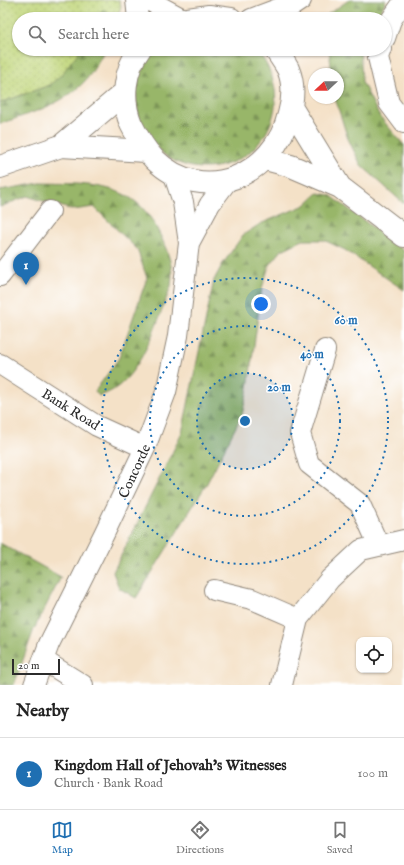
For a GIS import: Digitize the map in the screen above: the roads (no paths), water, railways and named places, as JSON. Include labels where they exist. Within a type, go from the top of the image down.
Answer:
[{"type":"main road","points":[[136,56],[128,75],[125,92],[130,121],[146,151],[159,164],[174,175],[198,182],[212,182],[228,180],[252,169],[265,159],[274,148],[284,130],[292,97],[290,76],[281,56]]},
{"type":"main road","points":[[0,167],[61,146],[125,92]]},
{"type":"main road","points":[[291,106],[340,187]]},
{"type":"main road","points":[[61,146],[146,151]]},
{"type":"main road","points":[[265,159],[291,166],[340,187],[404,236]]},
{"type":"street","points":[[136,0],[137,12]]},
{"type":"street","points":[[148,0],[170,12]]},
{"type":"street","points":[[392,19],[404,1]]},
{"type":"street","points":[[269,12],[280,8],[294,8]]},
{"type":"street","points":[[378,56],[389,103],[404,123]]},
{"type":"street","name":"Concorde","points":[[34,685],[49,644],[145,448],[166,392],[178,336],[189,242],[183,202],[174,175]]},
{"type":"street","name":"Concorde","points":[[189,242],[210,204],[228,180]]},
{"type":"street","points":[[0,276],[50,211]]},
{"type":"street","points":[[326,350],[300,433],[310,464],[360,504],[379,546]]},
{"type":"street","name":"Bank Road","points":[[0,364],[97,426],[145,448]]},
{"type":"street","points":[[282,685],[298,619],[330,579],[361,550],[404,540]]},
{"type":"street","points":[[214,590],[252,599],[298,619]]},
{"type":"street","points":[[43,660],[83,685]]},
{"type":"place","name":"Kingdom Hall of Jehovah's Witnesses","points":[[26,285]]}]
